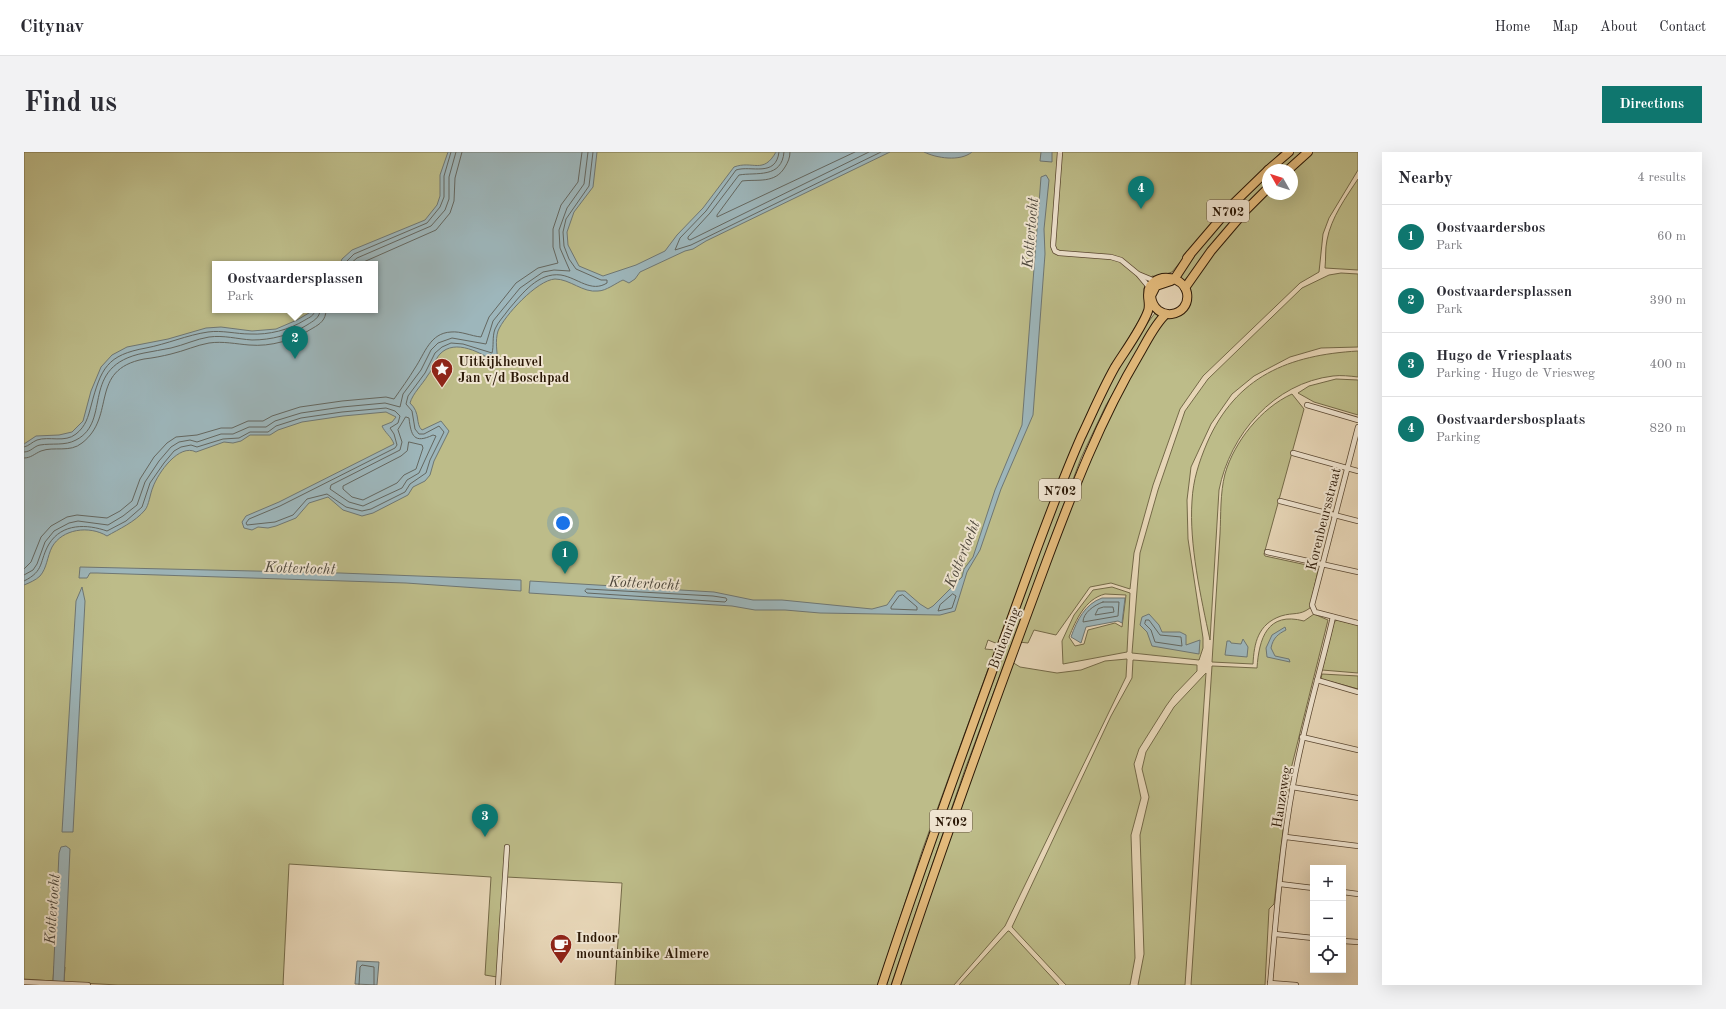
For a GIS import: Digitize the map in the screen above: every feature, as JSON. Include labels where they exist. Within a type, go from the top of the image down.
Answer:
[{"type":"highway","name":"N702","points":[[1275,164],[1289,152]]},
{"type":"highway","points":[[1295,164],[1308,152]]},
{"type":"highway","name":"N702","points":[[1171,278],[1234,204],[1262,176]]},
{"type":"highway","name":"N702","points":[[1166,314],[1175,314],[1185,306],[1188,297],[1186,288],[1211,250],[1262,194]]},
{"type":"highway","points":[[1171,278],[1186,288]]},
{"type":"highway","points":[[1152,287],[1171,278]]},
{"type":"highway","points":[[1152,287],[1171,278]]},
{"type":"highway","name":"N702","points":[[1151,304],[1147,293],[1152,287]]},
{"type":"highway","points":[[1151,304],[1159,311],[1166,314]]},
{"type":"highway","name":"Buitenring","points":[[882,985],[934,829],[1042,538],[1091,415],[1132,338],[1151,312],[1151,304]]},
{"type":"highway","name":"Buitenring","points":[[896,985],[967,777],[1085,460],[1106,415],[1132,366],[1156,327],[1166,314]]},
{"type":"street","points":[[1060,152],[1053,249],[1059,254],[1111,257],[1121,260],[1152,287]]},
{"type":"street","points":[[1138,274],[1152,287]]},
{"type":"street","points":[[1307,405],[1358,420]]},
{"type":"street","name":"Korenbeursstraat","points":[[1333,617],[1315,612],[1312,605],[1324,564],[1358,427]]},
{"type":"street","points":[[1294,453],[1358,471]]},
{"type":"street","points":[[1280,501],[1358,521]]},
{"type":"street","points":[[1267,552],[1358,572]]},
{"type":"street","points":[[1333,617],[1358,623]]},
{"type":"street","name":"Hanzeweg","points":[[1270,984],[1292,787],[1302,737],[1333,617]]},
{"type":"street","points":[[1317,680],[1358,692]]},
{"type":"street","points":[[1302,737],[1358,750]]},
{"type":"street","points":[[1292,787],[1358,798]]},
{"type":"street","points":[[1286,836],[1358,846]]},
{"type":"street","points":[[498,985],[507,847]]},
{"type":"street","points":[[1280,884],[1310,888]]},
{"type":"street","points":[[1346,892],[1358,894]]},
{"type":"street","points":[[1275,934],[1310,938]]},
{"type":"street","points":[[1346,941],[1358,942]]},
{"type":"street","points":[[24,982],[88,985]]},
{"type":"street","points":[[1270,984],[1296,985]]},
{"type":"shaded area","points":[[24,152],[1281,152],[1269,164],[1262,164],[1262,171],[1226,207],[1172,272],[1157,277],[1152,276],[1144,288],[1145,310],[1105,379],[998,644],[988,640],[985,649],[995,650],[922,851],[878,985],[615,985],[622,883],[506,877],[497,977],[485,975],[491,877],[289,864],[283,985],[118,985],[64,982],[65,967],[54,966],[53,981],[24,979]]},
{"type":"shaded area","points":[[1292,152],[1303,152],[1288,164],[1279,164]]},
{"type":"shaded area","points":[[1312,152],[1358,152],[1358,170],[1329,218],[1323,234],[1319,272],[1300,283],[1203,376],[1180,409],[1153,485],[1134,553],[1130,589],[1111,583],[1090,587],[1056,635],[1034,630],[1028,643],[1019,642],[1101,431],[1159,326],[1166,319],[1176,316],[1189,291],[1193,278],[1247,213],[1262,198],[1262,200],[1298,200],[1298,165]]},
{"type":"shaded area","points":[[1358,179],[1358,270],[1325,268],[1326,243],[1329,232],[1340,208]]},
{"type":"shaded area","points":[[1262,180],[1262,189],[1235,218],[1184,281],[1179,278],[1202,244]]},
{"type":"shaded area","points":[[1341,273],[1358,274],[1358,347],[1321,348],[1290,357],[1254,376],[1232,394],[1211,424],[1191,467],[1187,500],[1188,539],[1203,638],[1203,648],[1199,660],[1132,653],[1140,553],[1158,490],[1185,411],[1208,379],[1302,288],[1329,275]]},
{"type":"shaded area","points":[[1155,313],[1160,316],[1106,405],[1081,458],[964,772],[891,985],[884,985],[976,722],[1072,467],[1100,403],[1116,372]]},
{"type":"shaded area","points":[[1358,351],[1358,377],[1333,376],[1312,381],[1292,389],[1274,400],[1258,415],[1244,431],[1233,450],[1225,469],[1219,490],[1210,640],[1196,571],[1192,535],[1193,493],[1195,478],[1207,443],[1219,420],[1233,401],[1249,386],[1268,373],[1288,364],[1309,358],[1333,353]]},
{"type":"shaded area","points":[[1336,379],[1358,380],[1358,415],[1314,402],[1298,393],[1309,386]]},
{"type":"shaded area","points":[[1292,394],[1304,409],[1264,554],[1265,556],[1316,567],[1318,570],[1310,608],[1299,613],[1281,616],[1273,619],[1267,624],[1262,629],[1256,642],[1253,664],[1212,662],[1221,496],[1225,474],[1235,450],[1250,427],[1270,408]]},
{"type":"shaded area","points":[[1112,587],[1130,593],[1127,652],[1063,664],[1062,641],[1074,615],[1093,590]],"holes":[[[1105,594],[1126,595],[1122,627],[1115,623],[1088,630],[1084,644],[1075,646],[1069,637],[1078,617],[1087,605],[1092,600]]]},
{"type":"shaded area","points":[[1314,614],[1328,620],[1290,773],[1274,904],[1269,909],[1265,985],[1191,985],[1212,666],[1257,668],[1263,638],[1267,630],[1273,624],[1281,620],[1291,619],[1304,621]]},
{"type":"shaded area","points":[[1337,620],[1358,625],[1358,673],[1322,670],[1334,622]]},
{"type":"shaded area","points":[[1127,659],[1126,677],[1005,926],[954,985],[898,985],[1012,662],[1020,667],[1057,673],[1081,670],[1105,661]]},
{"type":"shaded area","points":[[1133,660],[1197,665],[1197,671],[1174,695],[1166,706],[1139,749],[1134,764],[1141,798],[1131,835],[1135,958],[1130,985],[1066,985],[1012,927],[1111,716],[1132,678]]},
{"type":"shaded area","points":[[1206,673],[1185,985],[1138,985],[1144,954],[1140,835],[1149,797],[1142,769],[1146,752],[1174,707]]},
{"type":"shaded area","points":[[1322,674],[1358,676],[1358,689],[1321,679]]},
{"type":"shaded area","points":[[1009,931],[1059,985],[959,985]]},
{"type":"water","points":[[448,152],[597,152],[593,187],[574,212],[567,232],[568,245],[579,266],[603,276],[636,265],[665,251],[677,235],[703,208],[734,167],[741,165],[762,165],[767,163],[776,152],[890,152],[706,241],[693,249],[685,251],[640,272],[635,279],[629,283],[623,280],[601,291],[587,290],[566,281],[555,279],[539,285],[514,308],[501,324],[497,335],[496,346],[498,362],[496,363],[483,355],[461,347],[446,349],[438,356],[430,373],[415,392],[410,403],[416,411],[419,425],[422,430],[441,421],[449,431],[434,461],[430,475],[425,481],[413,487],[408,495],[373,513],[362,516],[343,510],[328,497],[309,503],[296,518],[276,526],[268,528],[258,527],[252,530],[244,528],[242,522],[246,516],[279,502],[394,444],[382,426],[392,422],[396,417],[386,412],[302,422],[278,430],[270,435],[250,435],[241,441],[233,443],[224,442],[196,452],[189,450],[176,455],[159,474],[145,510],[137,518],[107,536],[84,530],[62,536],[52,547],[44,570],[40,576],[24,585],[24,444],[36,436],[59,435],[72,432],[83,421],[91,391],[101,367],[112,355],[127,347],[168,339],[206,328],[221,327],[252,331],[276,329],[309,313],[378,313],[378,261],[341,261],[342,259],[352,250],[425,220],[437,205],[440,196],[440,175]]},
{"type":"water","points":[[924,152],[972,152],[961,157],[948,158],[935,156]]},
{"type":"water","points":[[1041,152],[1052,152],[1052,162],[1040,161]]},
{"type":"water","points":[[1046,175],[1049,180],[1044,229],[1045,254],[1033,415],[1001,489],[980,550],[967,572],[955,611],[940,615],[820,613],[785,610],[755,610],[732,606],[529,593],[530,581],[714,592],[753,600],[782,600],[872,609],[887,605],[897,591],[905,591],[928,609],[933,606],[962,577],[964,569],[973,557],[995,490],[1022,425],[1041,177]]},
{"type":"water","points":[[80,567],[340,573],[521,580],[521,591],[406,583],[97,573],[90,573],[87,578],[79,578]]},
{"type":"water","points":[[82,587],[85,601],[73,832],[62,832],[76,601]]},
{"type":"water","points":[[1102,598],[1125,598],[1122,623],[1118,621],[1086,627],[1081,643],[1071,637],[1082,613],[1091,604]]},
{"type":"water","points":[[1149,614],[1159,625],[1162,632],[1180,632],[1186,635],[1186,645],[1200,640],[1199,654],[1152,646],[1147,632],[1140,625],[1142,617]]},
{"type":"water","points":[[1285,627],[1286,630],[1276,637],[1271,648],[1275,656],[1289,659],[1290,662],[1267,657],[1266,648],[1272,635]]},
{"type":"water","points":[[1243,639],[1248,647],[1247,657],[1225,655],[1227,641],[1241,644]]},
{"type":"water","points":[[66,846],[70,849],[64,982],[53,981],[59,853],[61,847]]},
{"type":"water","points":[[357,961],[379,962],[377,985],[355,984]]},
{"type":"place","name":"Oostvaardersbosplaats","points":[[1141,209]]},
{"type":"place","name":"Oostvaardersplassen","points":[[295,359]]},
{"type":"place","name":"Uitkijkheuvel Jan v/d Boschpad","points":[[442,388]]},
{"type":"place","name":"Oostvaardersbos","points":[[565,574]]},
{"type":"place","name":"Hugo de Vriesplaats","points":[[485,837]]},
{"type":"place","name":"Indoor mountainbike Almere","points":[[561,964]]},
{"type":"water label","name":"Kottertocht","points":[[1030,233]]},
{"type":"water label","name":"Kottertocht","points":[[962,554]]},
{"type":"water label","name":"Kottertocht","points":[[300,568]]},
{"type":"water label","name":"Kottertocht","points":[[644,583]]},
{"type":"water label","name":"Kottertocht","points":[[52,909]]}]
